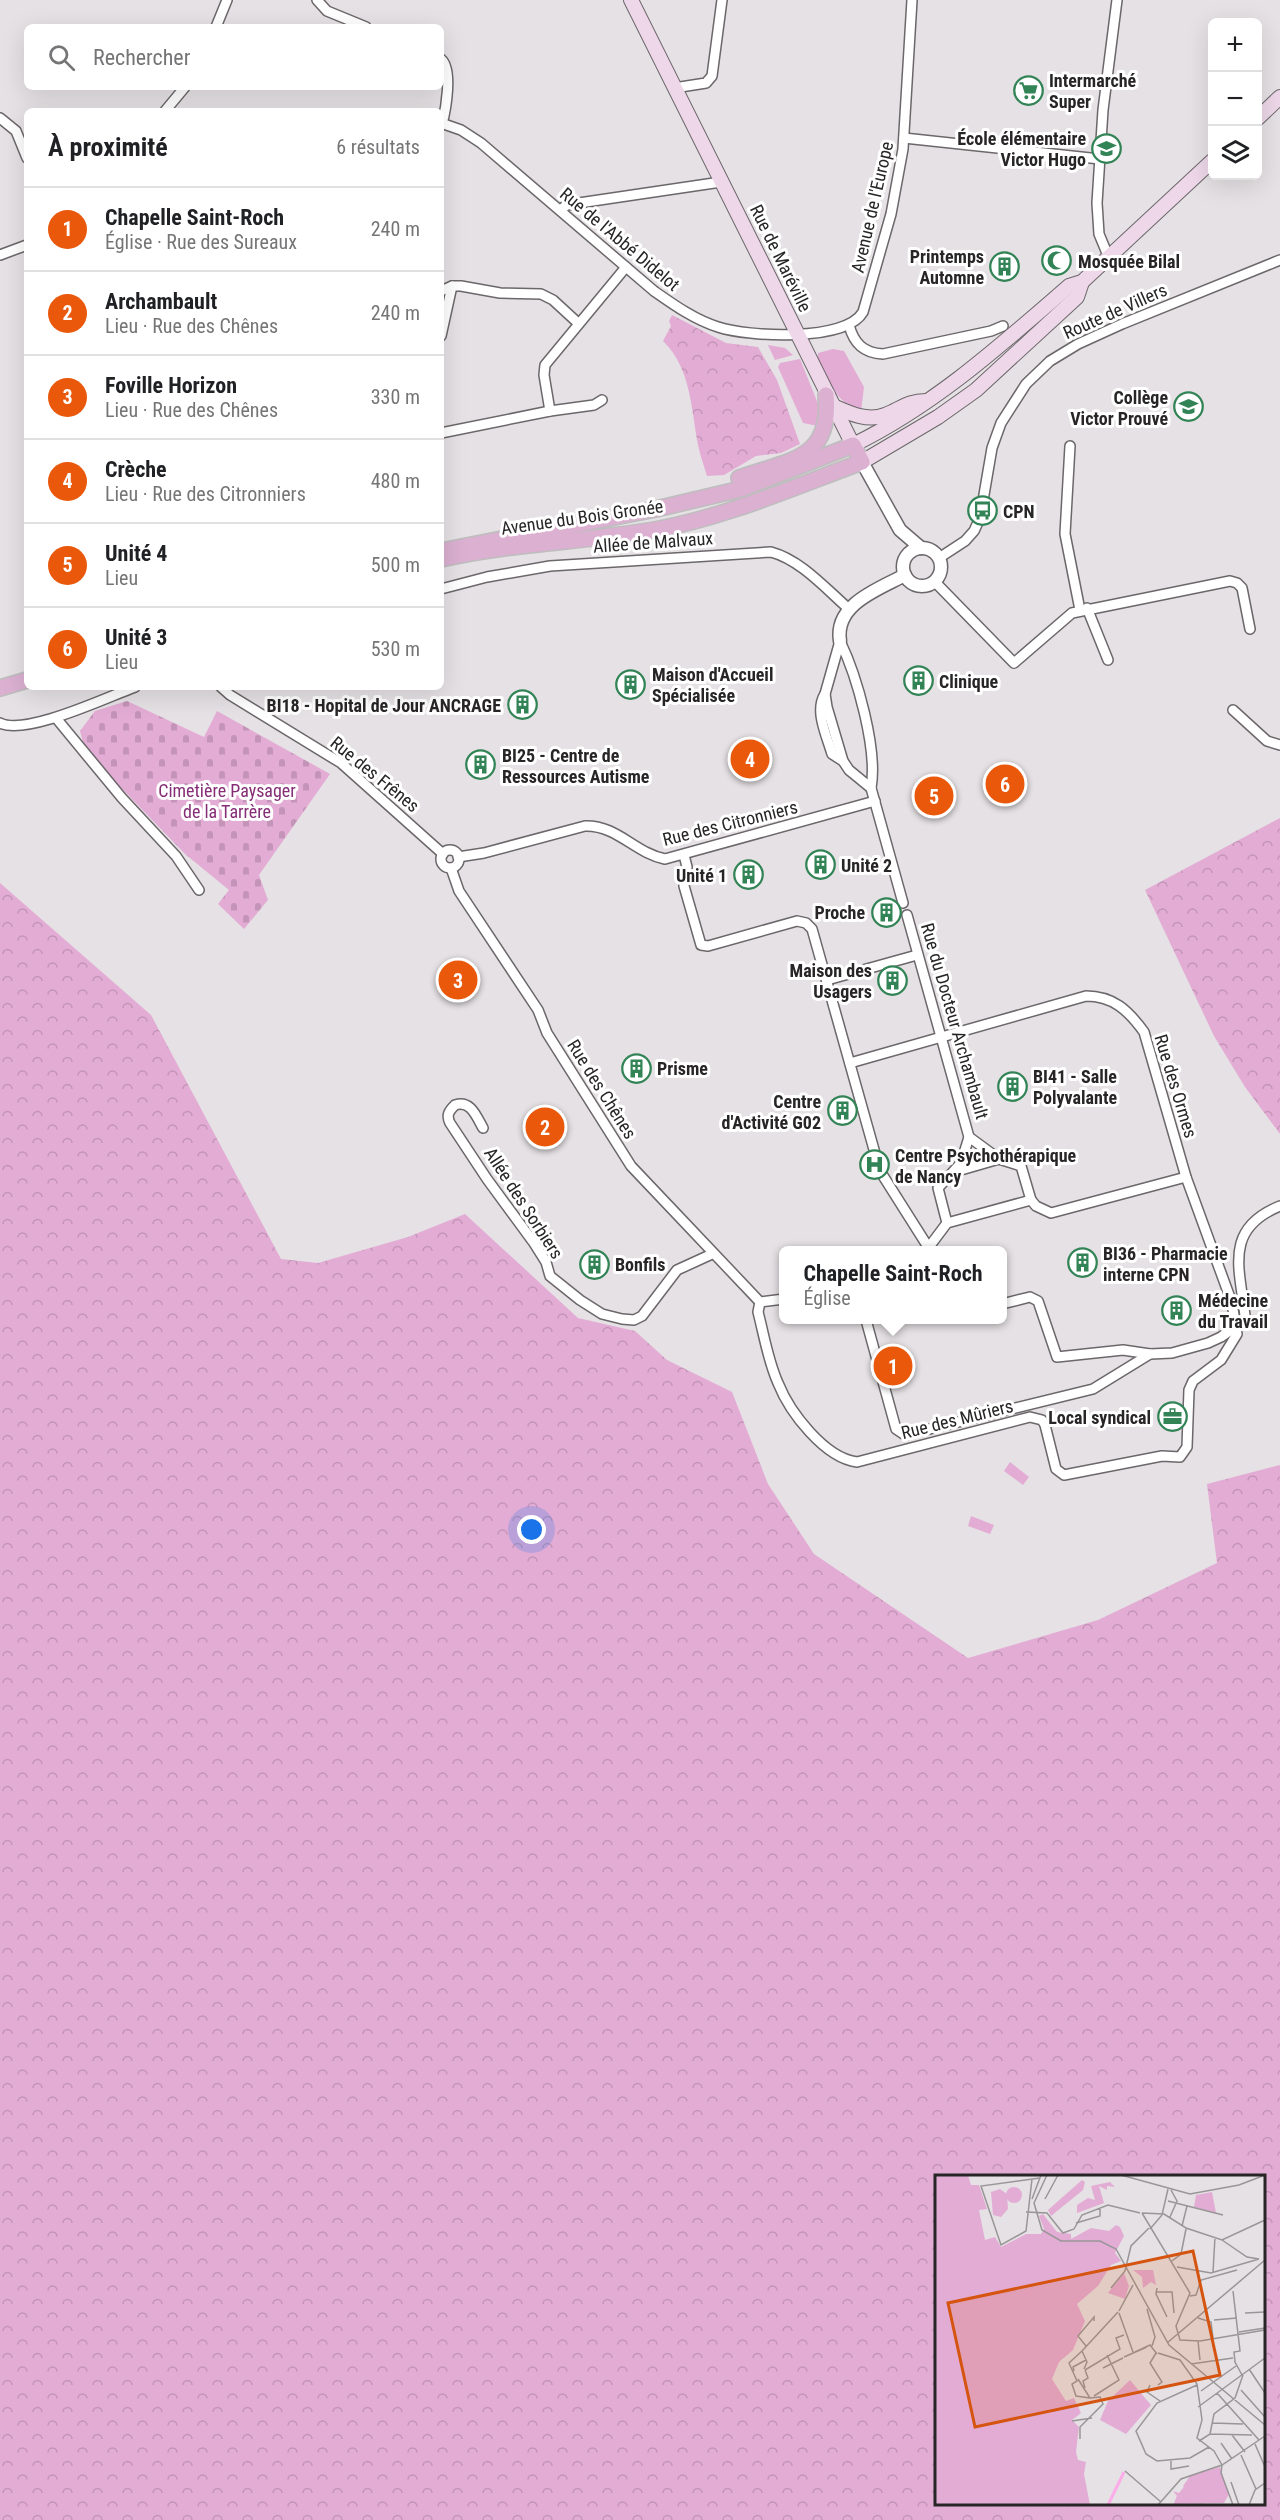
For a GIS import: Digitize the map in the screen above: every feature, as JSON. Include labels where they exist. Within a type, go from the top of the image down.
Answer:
[{"type":"main road","name":"Rue de Maréville","points":[[631,0],[862,462]]},
{"type":"main road","points":[[1262,113],[1280,97]]},
{"type":"main road","points":[[853,445],[931,401],[1005,342],[1067,287],[1082,282],[1208,165]]},
{"type":"main road","points":[[862,462],[938,417],[976,390],[1077,297],[1082,282]]},
{"type":"main road","points":[[656,509],[665,500],[727,483],[810,451],[824,432],[829,400],[864,417],[874,418],[884,416],[912,401],[931,401]]},
{"type":"main road","name":"Avenue du Bois Gronée","points":[[444,549],[656,509],[741,489],[853,445]]},
{"type":"main road","name":"Avenue du Bois Gronée","points":[[444,558],[507,546],[598,538],[656,529],[771,496],[862,462]]},
{"type":"main road","points":[[0,678],[24,671]]},
{"type":"main road","points":[[0,688],[24,681]]},
{"type":"street","points":[[217,24],[227,0]]},
{"type":"street","points":[[317,0],[327,11],[359,24]]},
{"type":"street","points":[[674,88],[706,83],[712,76],[722,0]]},
{"type":"street","name":"Avenue de l'Europe","points":[[849,325],[863,312],[896,193],[904,138],[912,0]]},
{"type":"street","points":[[1109,258],[1098,227],[1100,159],[1103,110],[1117,0]]},
{"type":"street","points":[[444,61],[447,71],[444,117]]},
{"type":"street","points":[[168,108],[182,90]]},
{"type":"street","points":[[0,118],[16,131],[24,151]]},
{"type":"street","name":"Rue de l'Abbé Didelot","points":[[444,124],[460,130],[481,143],[626,267],[684,312],[719,328],[763,334],[797,334]]},
{"type":"street","points":[[904,138],[1100,159]]},
{"type":"street","points":[[560,210],[571,204],[721,182]]},
{"type":"street","points":[[0,255],[24,246]]},
{"type":"street","name":"Route de Villers","points":[[939,558],[965,541],[974,531],[980,518],[992,448],[1001,423],[1026,384],[1050,361],[1078,344],[1122,324],[1280,260]]},
{"type":"street","points":[[550,411],[544,375],[545,365],[626,267]]},
{"type":"street","points":[[444,290],[452,286],[500,293],[541,294],[553,300],[578,323]]},
{"type":"street","points":[[444,322],[452,286]]},
{"type":"street","points":[[797,334],[849,325],[859,346],[871,352],[883,354],[991,331],[1003,326]]},
{"type":"street","points":[[444,432],[550,411],[594,405],[602,400]]},
{"type":"street","points":[[1070,446],[1065,534],[1084,609],[1108,660]]},
{"type":"street","name":"Rue de Maréville","points":[[862,462],[900,530],[921,548]]},
{"type":"street","name":"Rue de Maréville","points":[[900,530],[900,541],[905,558]]},
{"type":"street","points":[[921,548],[931,550],[939,558],[940,570],[934,581],[920,585],[913,583],[905,575],[903,568],[905,558],[910,552],[921,548]]},
{"type":"street","name":"Allée de Malvaux","points":[[444,588],[487,577],[550,566],[771,552],[783,555],[797,565],[849,609]]},
{"type":"street","points":[[871,788],[849,770],[843,761],[825,694],[840,641],[840,626],[849,609],[862,599],[905,575]]},
{"type":"street","points":[[934,581],[1014,663],[1062,619],[1084,609],[1230,582],[1242,588],[1250,629]]},
{"type":"street","points":[[840,641],[848,657],[871,742],[874,774],[871,788],[903,903]]},
{"type":"street","points":[[0,723],[12,726],[56,718],[127,690]]},
{"type":"street","name":"Rue des Frênes","points":[[224,690],[341,763],[442,854]]},
{"type":"street","points":[[1233,710],[1267,741],[1280,745]]},
{"type":"street","points":[[56,718],[118,793],[176,856],[199,890]]},
{"type":"street","name":"Rue des Citronniers","points":[[458,857],[484,853],[585,826],[595,826],[610,831],[657,857],[665,859],[875,801]]},
{"type":"street","points":[[451,850],[458,857],[458,862],[451,868],[442,864],[442,854],[451,850]]},
{"type":"street","points":[[684,855],[687,867],[684,886],[701,945],[708,946],[797,921],[806,923],[812,929],[880,1171],[927,1246]]},
{"type":"street","name":"Rue des Chênes","points":[[451,868],[459,891],[538,1010],[547,1033],[631,1166],[760,1302]]},
{"type":"street","name":"Rue du Docteur Archambault","points":[[907,915],[969,1137]]},
{"type":"street","points":[[827,980],[917,955]]},
{"type":"street","name":"Rue des Ormes","points":[[850,1063],[1086,996],[1102,996],[1119,1004],[1134,1017],[1144,1032],[1186,1178],[1232,1303],[1236,1327]]},
{"type":"street","name":"Allée des Sorbiers","points":[[483,1128],[471,1107],[466,1104],[455,1105],[449,1111],[450,1123],[487,1179],[534,1243],[546,1262],[550,1276],[602,1314],[634,1320],[642,1316],[677,1270],[712,1254]]},
{"type":"street","points":[[947,1223],[938,1188],[961,1163],[969,1137],[999,1160],[1022,1166],[1031,1200],[1036,1206],[1051,1213],[1186,1178]]},
{"type":"street","points":[[954,1172],[999,1160]]},
{"type":"street","points":[[931,1246],[947,1223],[1031,1200]]},
{"type":"street","points":[[1007,1303],[1030,1297],[1038,1301],[1057,1357],[1124,1350],[1150,1354],[1172,1353],[1208,1343],[1242,1322],[1245,1316],[1237,1262],[1241,1242],[1249,1227],[1261,1216],[1280,1206]]},
{"type":"street","points":[[760,1302],[779,1300]]},
{"type":"street","name":"Rue des Mûriers","points":[[760,1302],[758,1312],[777,1383],[803,1424],[831,1452],[844,1460],[857,1462],[1036,1418],[1045,1425],[1056,1469],[1064,1475],[1162,1456],[1180,1457],[1184,1454],[1188,1437],[1189,1390],[1193,1381],[1228,1352],[1237,1334],[1236,1327]]},
{"type":"street","points":[[867,1324],[896,1429],[905,1435],[1093,1389],[1150,1354]]},
{"type":"green space","points":[[672,315],[726,343],[758,347],[777,380],[800,444],[781,453],[756,456],[724,475],[707,476],[699,449],[685,376],[679,363],[663,341],[671,326],[669,321]]},
{"type":"green space","points":[[768,345],[785,348],[793,355],[775,360]]},
{"type":"green space","points":[[833,349],[844,351],[864,387],[861,412],[839,397],[818,359],[818,353]]},
{"type":"green space","points":[[800,359],[821,411],[818,426],[803,423],[778,367],[780,363]]},
{"type":"green space","name":"Cimetière Paysager de la Tarrère","points":[[127,701],[204,737],[217,711],[330,774],[259,875],[268,900],[244,929],[218,904],[229,890],[185,854],[101,767],[83,742],[80,731],[95,711]]},
{"type":"green space","points":[[1280,818],[1280,1134],[1245,1087],[1214,1036],[1145,890]]},
{"type":"green space","points":[[0,883],[151,1015],[281,1259],[318,1263],[408,1237],[465,1214],[578,1318],[635,1331],[667,1360],[732,1392],[768,1484],[814,1554],[968,1658],[1098,1620],[1217,1563],[1207,1484],[1280,1465],[1280,2520],[0,2520]]},
{"type":"green space","points":[[1010,1462],[1029,1477],[1023,1485],[1004,1471]]},
{"type":"green space","points":[[971,1516],[994,1525],[990,1534],[968,1526]]},
{"type":"place","name":"Intermarché Super","points":[[1028,90]]},
{"type":"place","name":"École élémentaire Victor Hugo","points":[[1107,148]]},
{"type":"place","name":"Mosquée Bilal","points":[[1057,261]]},
{"type":"place","name":"Printemps Automne","points":[[1005,266]]},
{"type":"place","name":"Collège Victor Prouvé","points":[[1189,407]]},
{"type":"place","name":"CPN","points":[[982,511]]},
{"type":"place","name":"Clinique","points":[[918,681]]},
{"type":"place","name":"Maison d'Accueil Spécialisée","points":[[631,684]]},
{"type":"place","name":"BI18 - Hopital de Jour ANCRAGE","points":[[522,705]]},
{"type":"place","name":"Crèche","points":[[750,759]]},
{"type":"place","name":"BI25 - Centre de Ressources Autisme","points":[[481,765]]},
{"type":"place","name":"Unité 3","points":[[1005,784]]},
{"type":"place","name":"Unité 4","points":[[934,796]]},
{"type":"place","name":"Unité 2","points":[[820,865]]},
{"type":"place","name":"Unité 1","points":[[748,875]]},
{"type":"place","name":"Proche","points":[[886,912]]},
{"type":"place","name":"Foville Horizon","points":[[458,980]]},
{"type":"place","name":"Maison des Usagers","points":[[893,980]]},
{"type":"place","name":"Prisme","points":[[636,1068]]},
{"type":"place","name":"BI41 - Salle Polyvalante","points":[[1012,1086]]},
{"type":"place","name":"Centre d'Activité G02","points":[[842,1111]]},
{"type":"place","name":"Archambault","points":[[545,1127]]},
{"type":"place","name":"Centre Psychothérapique de Nancy","points":[[874,1165]]},
{"type":"place","name":"BI36 - Pharmacie interne CPN","points":[[1082,1263]]},
{"type":"place","name":"Bonfils","points":[[594,1264]]},
{"type":"place","name":"Médecine du Travail","points":[[1177,1310]]},
{"type":"place","name":"Chapelle Saint-Roch","points":[[893,1366]]},
{"type":"place","name":"Local syndical","points":[[1172,1417]]}]
